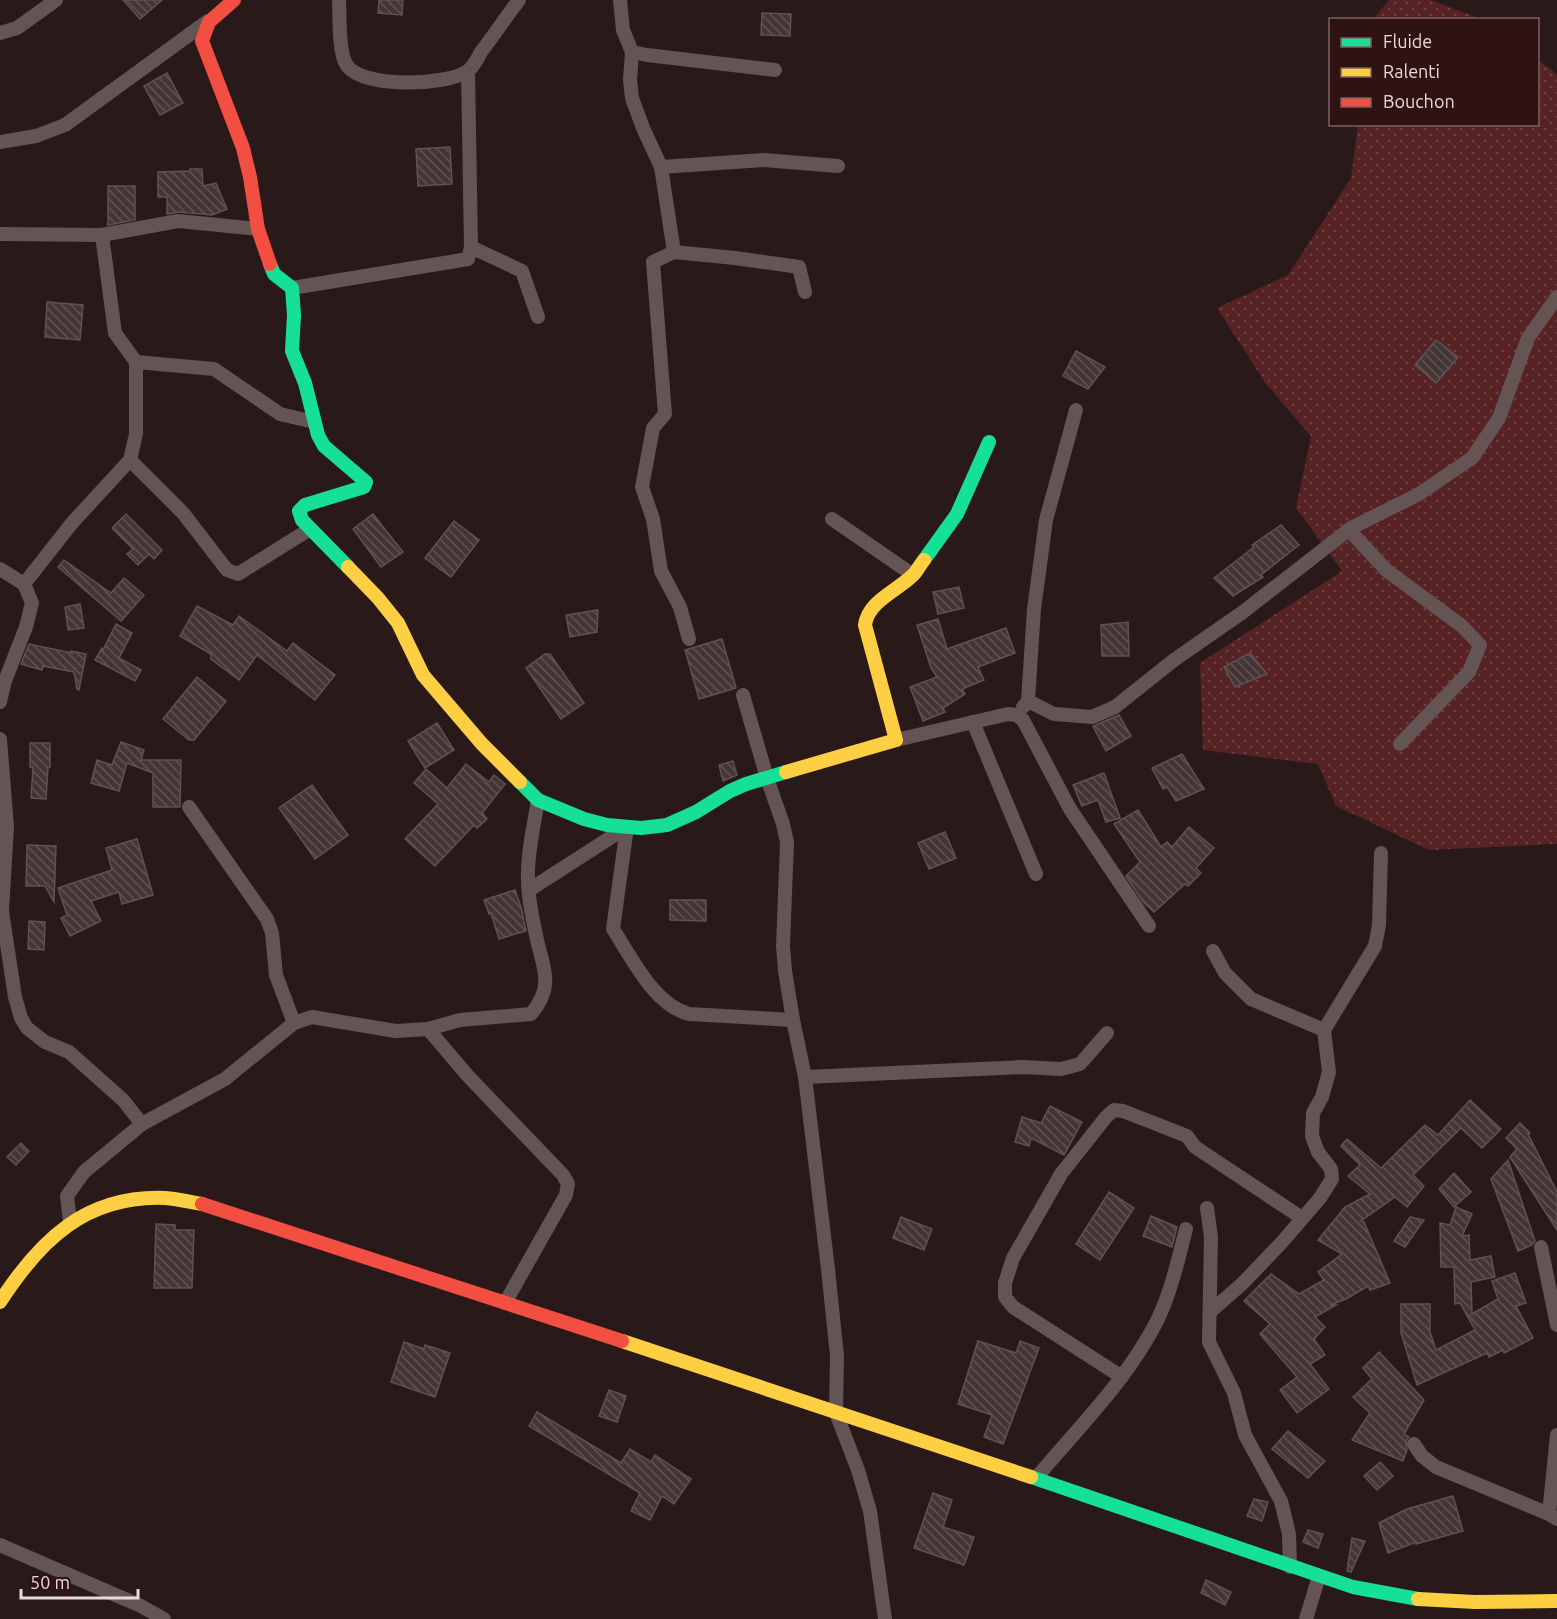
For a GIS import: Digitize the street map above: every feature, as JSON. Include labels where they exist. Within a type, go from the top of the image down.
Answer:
[{"type":"street","points":[[0,33],[17,28],[56,0]]},
{"type":"street","points":[[0,142],[36,136],[65,125],[213,18],[234,0]]},
{"type":"street","points":[[339,0],[342,48],[346,64],[356,73],[376,80],[410,84],[431,82],[468,71]]},
{"type":"street","points":[[213,18],[204,29],[202,41],[243,148],[258,230],[274,274],[292,288],[468,259],[471,247],[468,71],[519,0]]},
{"type":"street","points":[[620,0],[623,30],[632,52],[630,80],[632,98],[661,167],[674,252]]},
{"type":"street","points":[[632,52],[775,70]]},
{"type":"street","points":[[661,167],[764,160],[838,166]]},
{"type":"street","points":[[0,234],[102,235],[178,221],[258,230]]},
{"type":"street","points":[[24,584],[72,523],[129,460],[136,435],[136,362],[115,333],[102,235]]},
{"type":"street","points":[[471,247],[522,271],[538,317]]},
{"type":"street","points":[[689,639],[680,607],[661,571],[653,519],[642,487],[653,428],[666,414],[653,262],[674,252],[799,267],[805,292]]},
{"type":"street","points":[[292,288],[294,315],[292,351],[305,383],[318,435],[324,446],[366,482],[364,487],[305,505],[299,511],[302,520],[378,598],[398,623],[423,675],[430,684],[482,744],[538,800],[584,819],[627,827],[667,825],[696,812],[746,784],[896,740],[1008,714],[1016,715],[1023,720],[1070,809],[1149,926]]},
{"type":"street","points":[[1028,701],[1054,714],[1092,717],[1114,707],[1349,530],[1419,494],[1472,458],[1499,418],[1528,338],[1557,297]]},
{"type":"street","points":[[136,362],[214,369],[280,414],[314,422]]},
{"type":"street","points":[[1016,715],[1028,701],[1034,609],[1046,520],[1076,410]]},
{"type":"street","points":[[896,740],[866,625],[866,616],[872,608],[913,575],[957,514],[989,442]]},
{"type":"street","points":[[129,460],[183,513],[226,570],[238,574],[310,529]]},
{"type":"street","points":[[832,519],[913,575]]},
{"type":"street","points":[[1349,530],[1386,570],[1462,626],[1480,645],[1469,672],[1400,744]]},
{"type":"street","points":[[0,569],[24,584],[32,603],[0,702]]},
{"type":"street","points":[[743,695],[787,842],[783,946],[792,1020],[805,1077],[837,1356],[836,1413],[858,1470],[870,1511],[885,1619]]},
{"type":"street","points":[[973,722],[1036,874]]},
{"type":"street","points":[[0,739],[7,827],[2,911],[3,935],[21,1018],[27,1028],[45,1042],[69,1052],[123,1100],[142,1124]]},
{"type":"street","points":[[70,1222],[67,1196],[84,1172],[142,1124],[225,1079],[294,1023],[312,1017],[396,1031],[428,1029],[460,1020],[531,1014],[538,1006],[546,982],[529,890],[528,859],[538,800]]},
{"type":"street","points":[[189,807],[267,919],[272,933],[276,975],[294,1023]]},
{"type":"street","points":[[529,890],[627,827]]},
{"type":"street","points":[[627,827],[614,929],[650,987],[679,1012],[792,1020]]},
{"type":"street","points":[[1211,1311],[1242,1284],[1302,1218],[1332,1179],[1331,1169],[1318,1152],[1312,1136],[1313,1113],[1322,1097],[1329,1072],[1324,1030],[1375,946],[1379,925],[1381,853]]},
{"type":"street","points":[[1213,951],[1225,974],[1251,999],[1324,1030]]},
{"type":"street","points":[[428,1029],[468,1077],[568,1184],[566,1195],[505,1303]]},
{"type":"street","points":[[805,1077],[1061,1068],[1080,1064],[1107,1033]]},
{"type":"street","points":[[1122,1377],[1013,1307],[1005,1297],[1005,1282],[1013,1258],[1061,1174],[1106,1117],[1114,1110],[1123,1111],[1187,1137],[1195,1147],[1302,1218]]},
{"type":"street","points":[[0,1302],[27,1261],[48,1239],[70,1222],[104,1206],[133,1199],[166,1198],[206,1205],[1036,1478],[1353,1587],[1419,1599],[1475,1602],[1557,1601]]},
{"type":"street","points":[[1207,1208],[1211,1237],[1209,1342],[1234,1393],[1245,1435],[1281,1501],[1289,1534],[1290,1567]]},
{"type":"street","points":[[1036,1478],[1122,1377],[1156,1322],[1169,1293],[1186,1229]]},
{"type":"street","points":[[1541,1247],[1557,1325]]},
{"type":"street","points":[[1414,1444],[1422,1456],[1436,1467],[1553,1516],[1557,1435]]},
{"type":"street","points":[[0,1545],[141,1606],[164,1619]]},
{"type":"street","points":[[1306,1619],[1319,1576]]},
{"type":"shaded area","points":[[1389,0],[1431,0],[1478,18],[1374,18]]},
{"type":"shaded area","points":[[1539,61],[1557,74],[1557,844],[1429,850],[1336,806],[1318,764],[1203,750],[1200,663],[1342,571],[1296,508],[1311,436],[1266,384],[1217,308],[1288,275],[1351,178],[1358,126],[1539,126]]},
{"type":"building","points":[[123,0],[162,0],[140,19]]},
{"type":"building","points":[[379,0],[403,0],[402,15],[378,13]]},
{"type":"building","points":[[762,13],[791,14],[790,36],[761,35]]},
{"type":"building","points":[[167,73],[183,103],[160,115],[144,86]]},
{"type":"building","points":[[450,147],[452,184],[418,186],[416,149]]},
{"type":"building","points":[[190,169],[202,169],[203,186],[216,183],[227,209],[212,215],[179,212],[167,214],[167,197],[158,197],[158,172],[190,171]]},
{"type":"building","points":[[108,186],[135,186],[135,220],[108,225]]},
{"type":"building","points":[[47,302],[83,305],[80,340],[45,337]]},
{"type":"building","points":[[1436,340],[1458,357],[1436,383],[1415,365]]},
{"type":"building","points":[[1076,351],[1105,367],[1088,389],[1063,376]]},
{"type":"building","points":[[126,514],[162,550],[154,559],[149,554],[138,565],[127,554],[133,549],[112,528]]},
{"type":"building","points":[[373,514],[403,552],[381,567],[353,529]]},
{"type":"building","points":[[454,521],[479,540],[451,577],[425,558]]},
{"type":"building","points":[[1281,525],[1299,545],[1261,575],[1263,577],[1233,596],[1214,578],[1254,547],[1252,545]]},
{"type":"building","points":[[64,560],[111,593],[124,578],[144,595],[121,621],[58,567]]},
{"type":"building","points":[[959,587],[964,608],[938,614],[933,592]]},
{"type":"building","points":[[80,604],[84,628],[68,630],[65,607]]},
{"type":"building","points":[[197,606],[233,625],[239,616],[287,651],[293,643],[335,675],[315,700],[257,655],[239,680],[211,659],[211,654],[180,636]]},
{"type":"building","points":[[598,610],[597,632],[570,637],[566,615]]},
{"type":"building","points":[[938,619],[947,649],[1006,628],[1015,653],[978,667],[984,680],[962,689],[965,694],[943,708],[945,712],[923,721],[910,687],[937,677],[931,668],[917,625]]},
{"type":"building","points":[[1128,622],[1129,656],[1102,656],[1101,625]]},
{"type":"building","points":[[116,624],[132,633],[119,658],[141,670],[135,681],[95,660],[102,648],[103,650]]},
{"type":"building","points":[[722,639],[736,688],[699,699],[685,650]]},
{"type":"building","points":[[29,644],[86,654],[79,690],[74,672],[43,666],[42,670],[21,664]]},
{"type":"building","points":[[1250,653],[1267,674],[1235,687],[1224,667]]},
{"type":"building","points":[[545,654],[550,654],[584,703],[561,719],[526,668]]},
{"type":"building","points":[[197,677],[226,701],[194,740],[189,740],[163,719]]},
{"type":"building","points":[[1119,715],[1131,736],[1106,751],[1093,726]]},
{"type":"building","points":[[437,723],[454,750],[425,768],[408,741]]},
{"type":"building","points":[[121,742],[144,750],[141,760],[181,760],[180,807],[153,807],[153,773],[127,763],[119,791],[91,783],[97,760],[112,765]]},
{"type":"building","points":[[30,743],[50,743],[46,799],[31,798],[33,767],[30,767]]},
{"type":"building","points":[[1182,754],[1204,789],[1176,801],[1167,787],[1163,789],[1152,768]]},
{"type":"building","points":[[733,761],[737,775],[723,781],[719,765]]},
{"type":"building","points":[[466,764],[489,782],[494,775],[505,784],[482,813],[487,819],[477,828],[474,825],[435,866],[405,839],[438,804],[414,783],[426,769],[447,788]]},
{"type":"building","points":[[1104,773],[1120,818],[1106,822],[1098,800],[1082,806],[1073,785]]},
{"type":"building","points":[[312,785],[348,835],[315,859],[279,808]]},
{"type":"building","points":[[1138,810],[1161,847],[1167,842],[1172,847],[1189,827],[1214,848],[1196,868],[1201,873],[1154,912],[1143,902],[1126,876],[1140,862],[1114,824]]},
{"type":"building","points":[[945,832],[956,858],[929,869],[918,843]]},
{"type":"building","points":[[137,839],[153,895],[122,904],[119,892],[91,901],[101,921],[70,936],[61,918],[67,915],[58,888],[112,870],[106,848]]},
{"type":"building","points":[[27,845],[56,846],[54,902],[45,886],[26,886]]},
{"type":"building","points":[[515,890],[526,931],[499,939],[491,913],[489,914],[484,900]]},
{"type":"building","points":[[670,900],[706,900],[706,921],[670,920]]},
{"type":"building","points":[[29,921],[45,922],[44,950],[28,949]]},
{"type":"building","points":[[1470,1100],[1501,1129],[1482,1148],[1461,1128],[1413,1175],[1424,1186],[1407,1207],[1395,1197],[1361,1221],[1364,1222],[1390,1283],[1370,1290],[1368,1286],[1330,1305],[1336,1305],[1315,1317],[1325,1327],[1314,1339],[1325,1355],[1310,1364],[1329,1389],[1297,1413],[1280,1390],[1297,1377],[1260,1334],[1270,1324],[1244,1301],[1271,1274],[1299,1294],[1324,1280],[1318,1272],[1342,1254],[1318,1240],[1345,1207],[1370,1194],[1348,1176],[1360,1165],[1341,1146],[1347,1139],[1381,1168],[1425,1125],[1438,1135]]},
{"type":"building","points":[[1050,1106],[1082,1122],[1064,1155],[1031,1138],[1029,1146],[1015,1142],[1022,1117],[1041,1123]]},
{"type":"building","points":[[1520,1123],[1530,1133],[1528,1134],[1557,1192],[1557,1230],[1510,1157],[1517,1149],[1506,1138]]},
{"type":"building","points":[[21,1143],[29,1151],[16,1165],[7,1157]]},
{"type":"building","points":[[1508,1160],[1535,1241],[1532,1245],[1518,1251],[1491,1179]]},
{"type":"building","points":[[1454,1173],[1471,1192],[1454,1207],[1439,1189]]},
{"type":"building","points":[[1109,1192],[1134,1208],[1100,1260],[1076,1244]]},
{"type":"building","points":[[1456,1207],[1472,1214],[1462,1236],[1469,1235],[1470,1260],[1491,1256],[1495,1277],[1471,1282],[1472,1314],[1498,1299],[1492,1281],[1515,1273],[1526,1303],[1516,1306],[1533,1338],[1504,1353],[1503,1350],[1489,1357],[1487,1353],[1417,1385],[1401,1333],[1401,1304],[1430,1304],[1430,1332],[1436,1350],[1475,1330],[1460,1303],[1455,1304],[1454,1267],[1441,1267],[1440,1223],[1450,1225]]},
{"type":"building","points":[[1151,1216],[1177,1227],[1172,1247],[1143,1236]]},
{"type":"building","points":[[901,1217],[932,1229],[924,1250],[893,1238]]},
{"type":"building","points":[[1410,1217],[1424,1220],[1405,1247],[1394,1241]]},
{"type":"building","points":[[156,1224],[175,1225],[175,1230],[194,1230],[192,1288],[154,1288]]},
{"type":"building","points":[[978,1341],[1016,1353],[1020,1341],[1039,1348],[1003,1444],[984,1437],[992,1415],[958,1404]]},
{"type":"building","points":[[404,1342],[424,1349],[425,1345],[450,1353],[435,1397],[391,1382]]},
{"type":"building","points":[[1379,1352],[1424,1400],[1404,1434],[1409,1437],[1406,1441],[1407,1450],[1403,1461],[1352,1440],[1370,1413],[1353,1397],[1372,1379],[1363,1368]]},
{"type":"building","points":[[609,1390],[626,1396],[617,1422],[599,1416]]},
{"type":"building","points":[[537,1412],[621,1463],[630,1449],[651,1462],[655,1455],[691,1479],[674,1504],[662,1496],[650,1520],[631,1511],[640,1493],[529,1426]]},
{"type":"building","points":[[1288,1431],[1325,1461],[1308,1478],[1272,1449]]},
{"type":"building","points":[[1380,1462],[1393,1476],[1377,1490],[1364,1476]]},
{"type":"building","points":[[933,1493],[952,1500],[943,1527],[974,1537],[964,1565],[914,1548]]},
{"type":"building","points":[[1453,1496],[1463,1531],[1416,1544],[1416,1542],[1388,1553],[1379,1523],[1407,1509]]},
{"type":"building","points":[[1254,1499],[1268,1502],[1262,1521],[1247,1516]]},
{"type":"building","points":[[1308,1530],[1323,1534],[1318,1548],[1303,1542]]},
{"type":"building","points":[[1352,1538],[1365,1541],[1351,1572],[1347,1571]]},
{"type":"building","points":[[1206,1580],[1231,1592],[1225,1605],[1201,1593]]},
{"type":"traffic: fast","points":[[270,264],[274,274],[292,288],[294,315],[292,351],[305,383],[318,435],[324,446],[366,482],[364,487],[305,505],[299,511],[302,520],[348,567]]},
{"type":"traffic: fast","points":[[924,560],[957,514],[989,442]]},
{"type":"traffic: fast","points":[[520,782],[538,800],[584,819],[607,825],[641,828],[667,825],[696,812],[730,791],[786,772]]},
{"type":"traffic: fast","points":[[1031,1477],[1353,1587],[1418,1599]]},
{"type":"traffic: slow","points":[[786,772],[896,740],[865,625],[867,617],[877,603],[913,575],[924,560]]},
{"type":"traffic: slow","points":[[348,567],[398,623],[423,675],[482,744],[520,782]]},
{"type":"traffic: slow","points":[[0,1302],[15,1280],[49,1241],[89,1213],[112,1204],[137,1199],[165,1198],[202,1204]]},
{"type":"traffic: slow","points":[[622,1341],[1031,1477]]},
{"type":"traffic: slow","points":[[1418,1599],[1475,1602],[1557,1601]]},
{"type":"traffic: jam","points":[[234,0],[209,22],[202,41],[243,148],[258,229],[270,264]]},
{"type":"traffic: jam","points":[[202,1204],[622,1341]]}]
